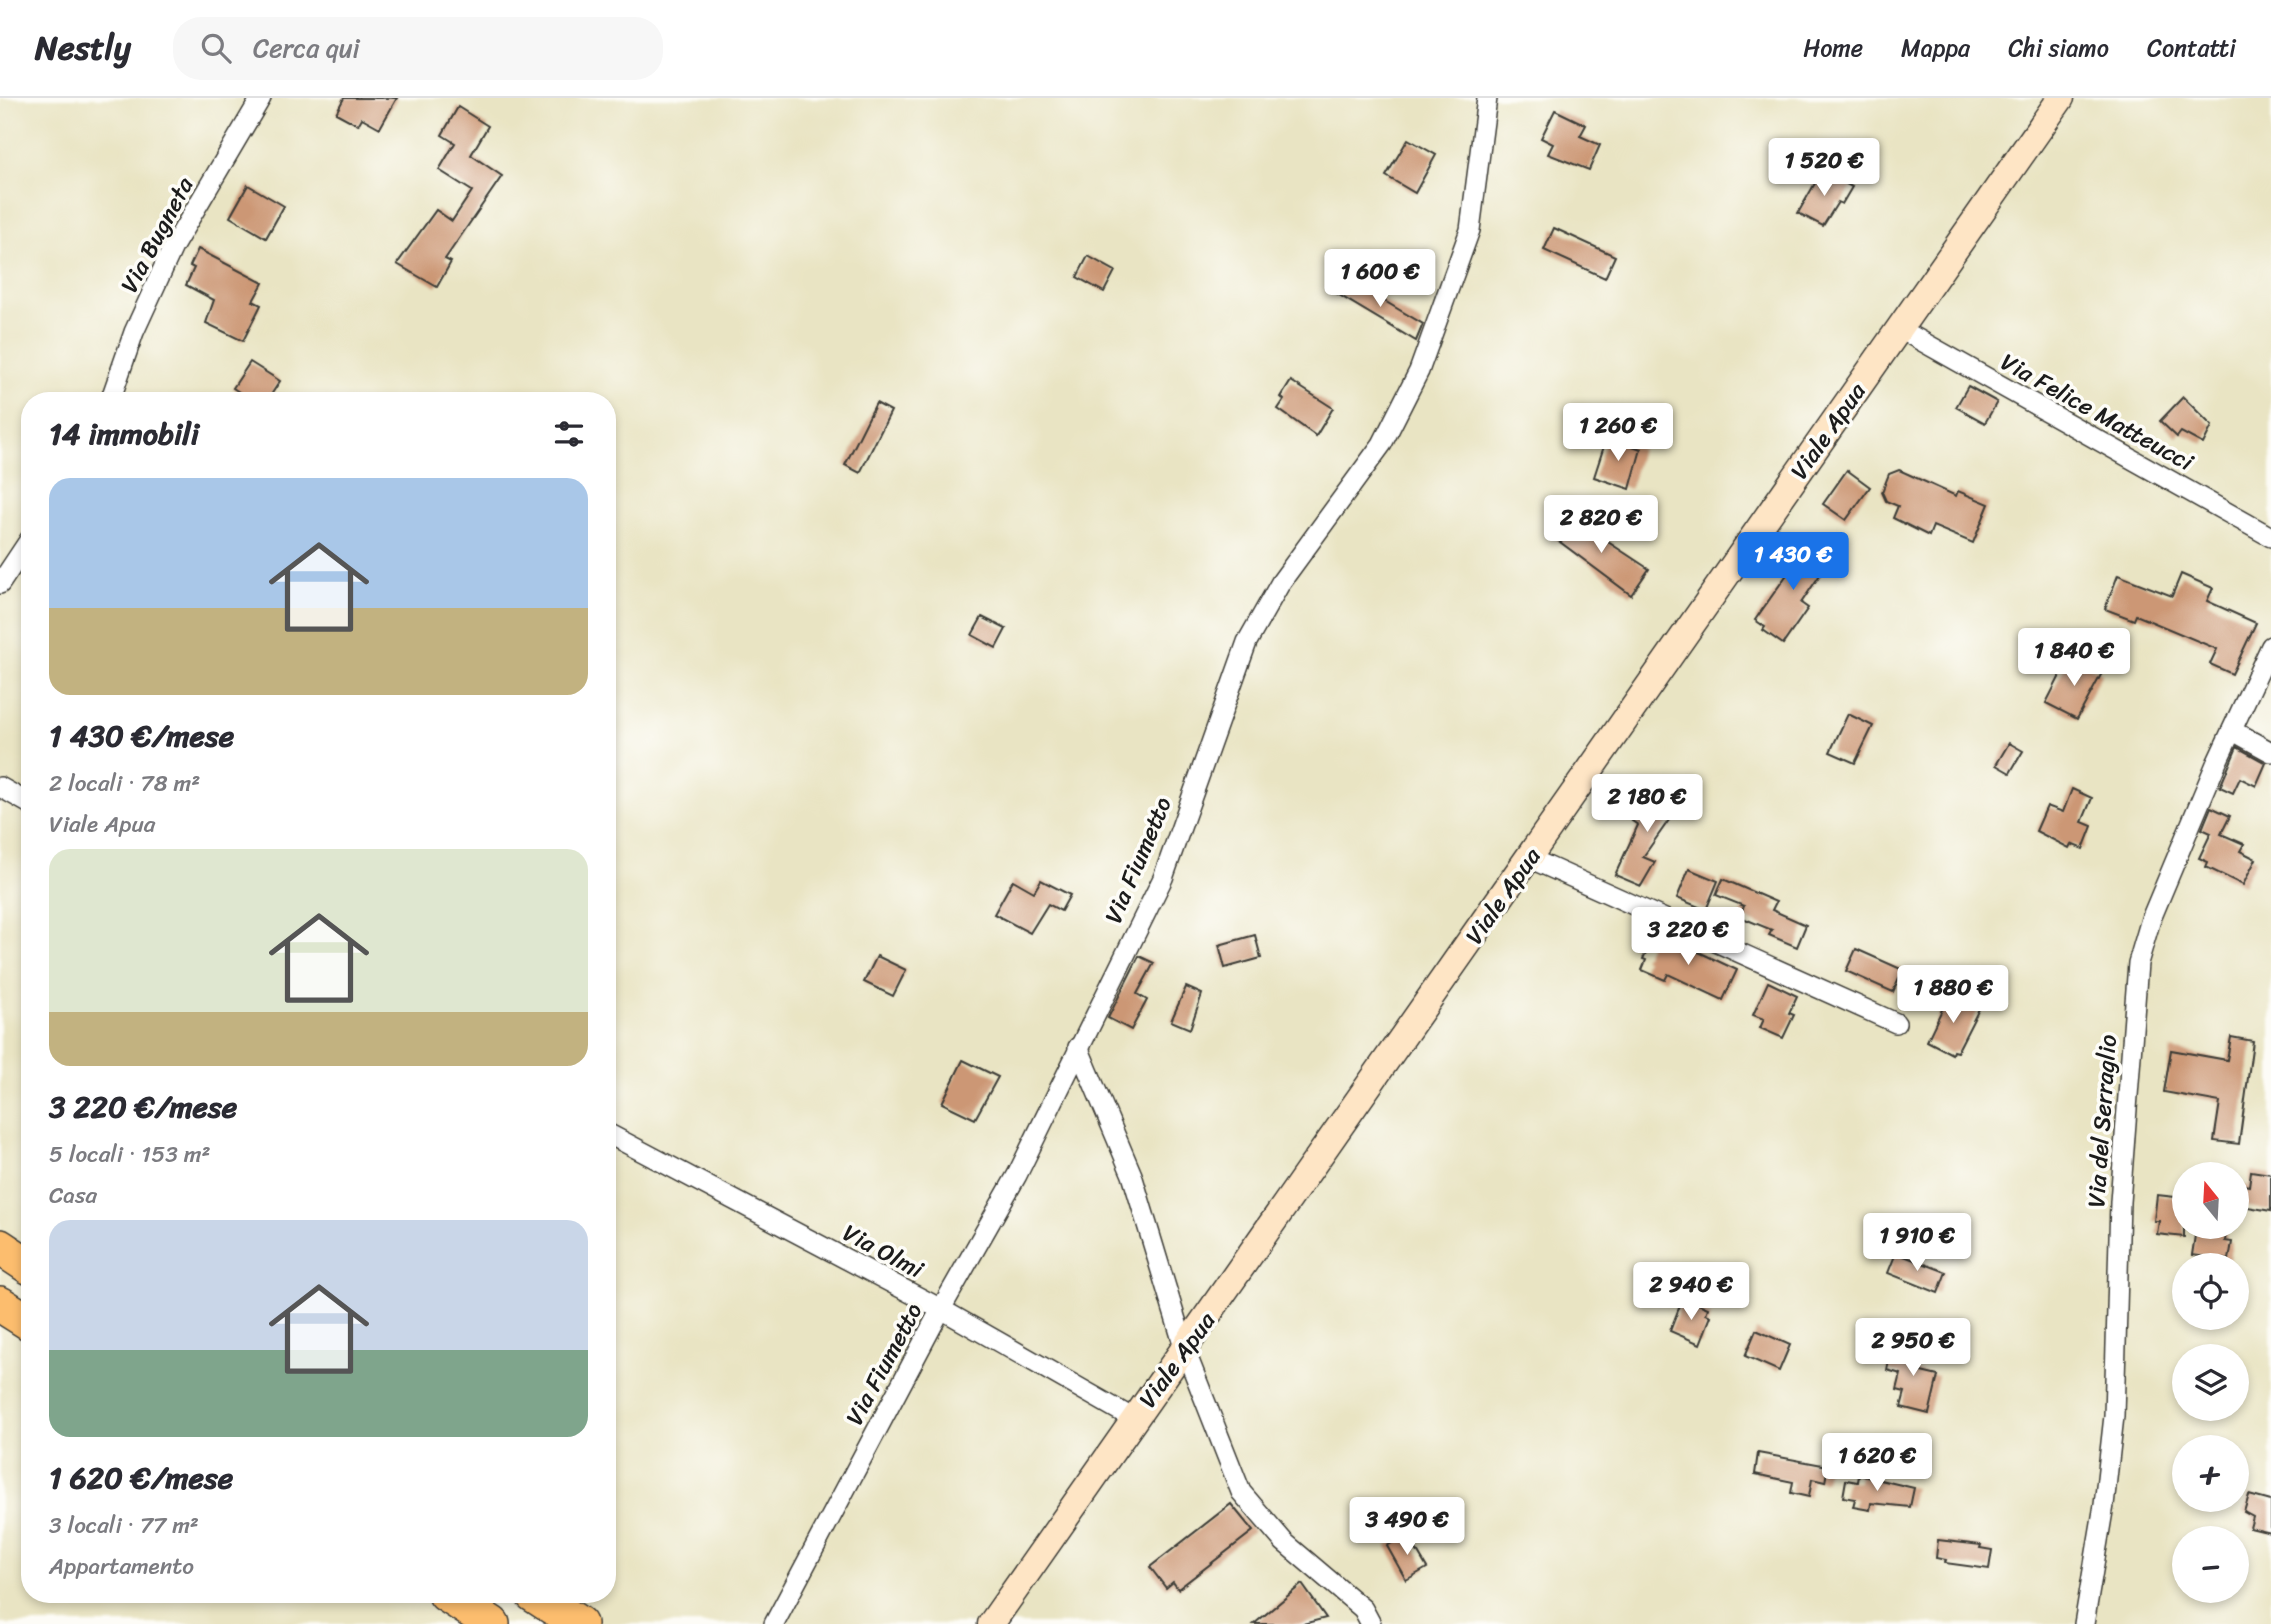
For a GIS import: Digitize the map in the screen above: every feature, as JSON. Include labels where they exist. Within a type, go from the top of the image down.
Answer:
[{"type":"highway","points":[[0,1247],[21,1261]]},
{"type":"highway","points":[[0,1304],[21,1317]]},
{"type":"highway","points":[[460,1603],[492,1624]]},
{"type":"highway","points":[[547,1603],[579,1624]]},
{"type":"street","name":"Via Bugneta","points":[[113,392],[134,332],[173,247],[261,98]]},
{"type":"street","name":"Via Fiumetto","points":[[774,1624],[941,1309],[1017,1175],[1163,878],[1247,642],[1281,582],[1382,444],[1419,371],[1470,230],[1487,98]]},
{"type":"street","name":"Viale Apua","points":[[991,1624],[2061,98]]},
{"type":"street","name":"Via Felice Matteucci","points":[[1900,329],[2271,537]]},
{"type":"street","points":[[0,584],[21,552]]},
{"type":"street","name":"Via del Serraglio","points":[[2084,1624],[2104,1505],[2114,1416],[2120,1202],[2138,963],[2151,919],[2216,764],[2271,646]]},
{"type":"street","points":[[2233,731],[2271,752]]},
{"type":"street","points":[[0,787],[21,799]]},
{"type":"street","points":[[1529,858],[1896,1023]]},
{"type":"street","points":[[1078,1047],[1132,1175],[1185,1350],[1241,1492],[1284,1542],[1363,1609],[1371,1624]]},
{"type":"street","name":"Via Olmi","points":[[616,1138],[941,1309],[1134,1419]]},
{"type":"building","points":[[344,98],[397,98],[380,128],[362,118],[358,125],[336,113]]},
{"type":"building","points":[[458,107],[488,126],[471,155],[502,176],[445,259],[451,262],[437,287],[397,264],[436,210],[452,221],[472,191],[439,170],[455,143],[442,135]]},
{"type":"building","points":[[1555,110],[1586,125],[1580,136],[1600,145],[1589,170],[1548,154],[1553,144],[1541,138]]},
{"type":"building","points":[[1408,139],[1436,155],[1415,193],[1386,176]]},
{"type":"building","points":[[1822,171],[1852,187],[1842,204],[1838,202],[1823,226],[1798,213]]},
{"type":"building","points":[[248,185],[284,206],[266,238],[230,217]]},
{"type":"building","points":[[1554,228],[1615,256],[1605,278],[1544,250]]},
{"type":"building","points":[[198,249],[263,283],[253,301],[261,305],[243,341],[206,323],[214,300],[186,285],[194,268],[190,266]]},
{"type":"building","points":[[1088,256],[1115,271],[1104,292],[1077,277]]},
{"type":"building","points":[[1344,277],[1423,324],[1416,341],[1336,293]]},
{"type":"building","points":[[250,362],[280,381],[273,392],[239,392],[233,388]]},
{"type":"building","points":[[1291,381],[1333,408],[1316,436],[1278,409],[1284,400],[1281,397]]},
{"type":"building","points":[[1968,386],[1997,402],[1985,423],[1956,407]]},
{"type":"building","points":[[2183,397],[2212,426],[2203,444],[2181,432],[2177,437],[2160,421]]},
{"type":"building","points":[[876,403],[891,411],[860,473],[845,465]]},
{"type":"building","points":[[1607,437],[1641,449],[1630,489],[1594,477]]},
{"type":"building","points":[[1847,470],[1870,487],[1846,520],[1823,504]]},
{"type":"building","points":[[1899,470],[1956,496],[1958,491],[1989,504],[1973,543],[1933,526],[1929,536],[1893,518],[1898,506],[1886,501],[1882,492],[1889,474]]},
{"type":"building","points":[[1567,515],[1649,569],[1631,595],[1552,536]]},
{"type":"building","points":[[1805,538],[1832,557],[1801,603],[1808,608],[1783,644],[1763,630],[1765,627],[1755,620],[1795,563],[1790,560]]},
{"type":"building","points":[[2181,574],[2213,588],[2207,601],[2256,623],[2232,674],[2210,664],[2217,649],[2136,615],[2134,620],[2105,609],[2118,575],[2172,596]]},
{"type":"building","points":[[982,617],[1006,629],[996,648],[972,635]]},
{"type":"building","points":[[2070,656],[2102,673],[2077,719],[2046,703]]},
{"type":"building","points":[[1848,714],[1873,726],[1855,763],[1830,752]]},
{"type":"building","points":[[2009,743],[2023,751],[2010,773],[1996,765]]},
{"type":"building","points":[[2237,747],[2266,763],[2256,786],[2240,778],[2233,793],[2220,787]]},
{"type":"building","points":[[1659,783],[1683,800],[1643,857],[1655,862],[1641,886],[1615,875],[1638,825],[1632,821]]},
{"type":"building","points":[[2072,789],[2092,798],[2082,822],[2092,826],[2083,849],[2071,844],[2069,848],[2036,831],[2047,806],[2063,812]]},
{"type":"building","points":[[2211,807],[2230,816],[2221,834],[2244,844],[2240,851],[2256,859],[2243,885],[2206,867],[2208,862],[2199,858],[2211,833],[2202,829]]},
{"type":"building","points":[[1689,869],[1718,881],[1706,910],[1677,898]]},
{"type":"building","points":[[1723,879],[1776,902],[1772,910],[1806,925],[1797,947],[1769,935],[1772,930],[1740,917],[1744,906],[1716,895]]},
{"type":"building","points":[[1013,880],[1034,892],[1041,880],[1070,895],[1061,911],[1048,904],[1030,933],[994,914]]},
{"type":"building","points":[[1255,935],[1261,958],[1225,968],[1219,945]]},
{"type":"building","points":[[1653,937],[1669,945],[1671,939],[1737,970],[1723,1000],[1668,974],[1665,980],[1642,970],[1646,960],[1643,959]]},
{"type":"building","points":[[1856,949],[1903,970],[1893,992],[1846,971]]},
{"type":"building","points":[[877,956],[906,970],[893,996],[864,982]]},
{"type":"building","points":[[1139,956],[1154,963],[1137,994],[1147,1000],[1131,1030],[1108,1018]]},
{"type":"building","points":[[1768,982],[1797,996],[1789,1013],[1794,1015],[1783,1038],[1760,1028],[1764,1019],[1753,1015]]},
{"type":"building","points":[[1186,987],[1202,994],[1190,1029],[1171,1021]]},
{"type":"building","points":[[1949,995],[1979,1009],[1957,1052],[1953,1051],[1952,1054],[1927,1041]]},
{"type":"building","points":[[2231,1037],[2253,1041],[2239,1144],[2214,1141],[2220,1102],[2164,1092],[2171,1050],[2227,1060]]},
{"type":"building","points":[[963,1060],[998,1077],[975,1119],[942,1103]]},
{"type":"building","points":[[2251,1171],[2271,1174],[2271,1211],[2249,1207]]},
{"type":"building","points":[[2157,1195],[2172,1197],[2172,1236],[2157,1234],[2159,1221],[2154,1221]]},
{"type":"building","points":[[2194,1239],[2225,1239],[2232,1242],[2230,1253],[2192,1253]]},
{"type":"building","points":[[1896,1253],[1946,1272],[1938,1293],[1888,1273]]},
{"type":"building","points":[[1689,1300],[1708,1308],[1706,1314],[1711,1316],[1700,1344],[1670,1331],[1681,1303],[1686,1306]]},
{"type":"building","points":[[1756,1330],[1790,1345],[1779,1371],[1745,1356]]},
{"type":"building","points":[[1907,1342],[1923,1346],[1917,1371],[1938,1376],[1929,1414],[1901,1407],[1905,1392],[1897,1390],[1901,1374],[1887,1370],[1892,1347],[1905,1350]]},
{"type":"building","points":[[1758,1453],[1828,1466],[1825,1482],[1812,1479],[1809,1497],[1791,1493],[1793,1482],[1755,1474]]},
{"type":"building","points":[[1859,1475],[1914,1488],[1910,1507],[1871,1503],[1870,1510],[1853,1507],[1855,1499],[1843,1497],[1846,1480],[1858,1482]]},
{"type":"building","points":[[2249,1495],[2271,1501],[2271,1533],[2250,1528],[2253,1517],[2244,1512],[2249,1512]]},
{"type":"building","points":[[1231,1504],[1253,1531],[1178,1589],[1173,1582],[1166,1588],[1150,1567]]},
{"type":"building","points":[[1407,1534],[1427,1568],[1406,1580],[1387,1546]]},
{"type":"building","points":[[1938,1540],[1981,1545],[1980,1548],[1992,1550],[1989,1569],[1945,1563],[1946,1560],[1936,1558]]},
{"type":"building","points":[[1302,1584],[1326,1618],[1303,1624],[1254,1624]]}]
